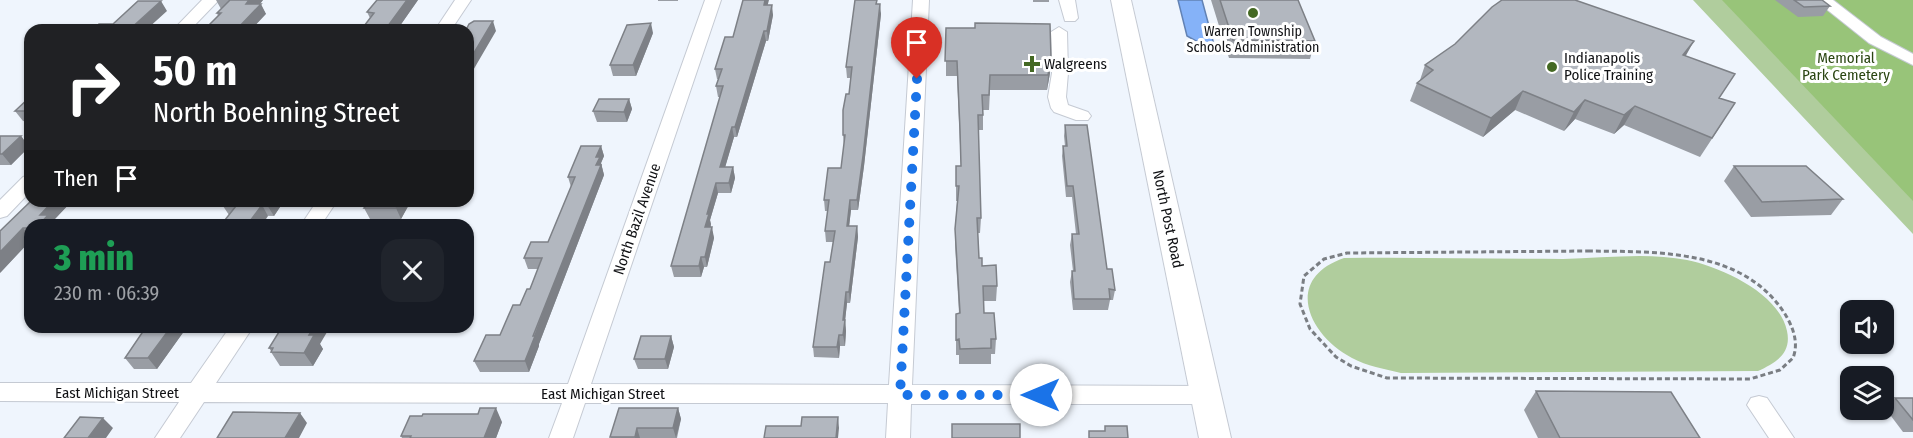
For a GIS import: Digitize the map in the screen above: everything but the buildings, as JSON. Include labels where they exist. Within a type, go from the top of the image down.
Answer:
[{"type":"main road","name":"North Post Road","points":[[1120,0],[1215,438]]},
{"type":"street","points":[[187,24],[212,0]]},
{"type":"street","points":[[447,24],[463,0]]},
{"type":"street","name":"North Bazil Avenue","points":[[561,438],[713,0]]},
{"type":"street","points":[[898,438],[921,0]]},
{"type":"street","points":[[1067,0],[1070,18]]},
{"type":"street","points":[[1823,0],[1875,40],[1913,60]]},
{"type":"street","points":[[1059,32],[1060,73],[1057,97],[1060,108],[1082,116]]},
{"type":"street","points":[[0,211],[24,187]]},
{"type":"street","points":[[167,438],[238,333]]},
{"type":"street","name":"East Michigan Street","points":[[0,392],[1206,395]]},
{"type":"street","points":[[1759,405],[1782,438]]},
{"type":"path","points":[[1588,251],[1690,255],[1732,270],[1776,300],[1792,325],[1796,340],[1796,353],[1790,363],[1780,369],[1750,379],[1387,378],[1351,366],[1336,357],[1310,329],[1303,316],[1300,304],[1304,276],[1324,259],[1336,255],[1367,252],[1588,251]]},
{"type":"green space","name":"Memorial Park Cemetery","points":[[1693,0],[1913,0],[1913,234]]},
{"type":"green space","name":"Memorial Park Cemetery","points":[[1722,0],[1913,0],[1913,201]]},
{"type":"green space","points":[[1641,256],[1687,260],[1716,269],[1747,284],[1761,294],[1782,317],[1787,331],[1787,346],[1781,357],[1758,371],[1401,373],[1352,358],[1324,336],[1314,322],[1309,307],[1308,293],[1313,279],[1325,267],[1344,258],[1563,259]]},
{"type":"water","points":[[1178,0],[1202,0],[1216,52],[1187,36]]},
{"type":"place","name":"Warren Township Schools Administration","points":[[1253,13]]},
{"type":"place","name":"Walgreens","points":[[1032,64]]},
{"type":"place","name":"Indianapolis Police Training","points":[[1552,67]]},
{"type":"route","points":[[917,79],[900,395],[1041,395]]}]
